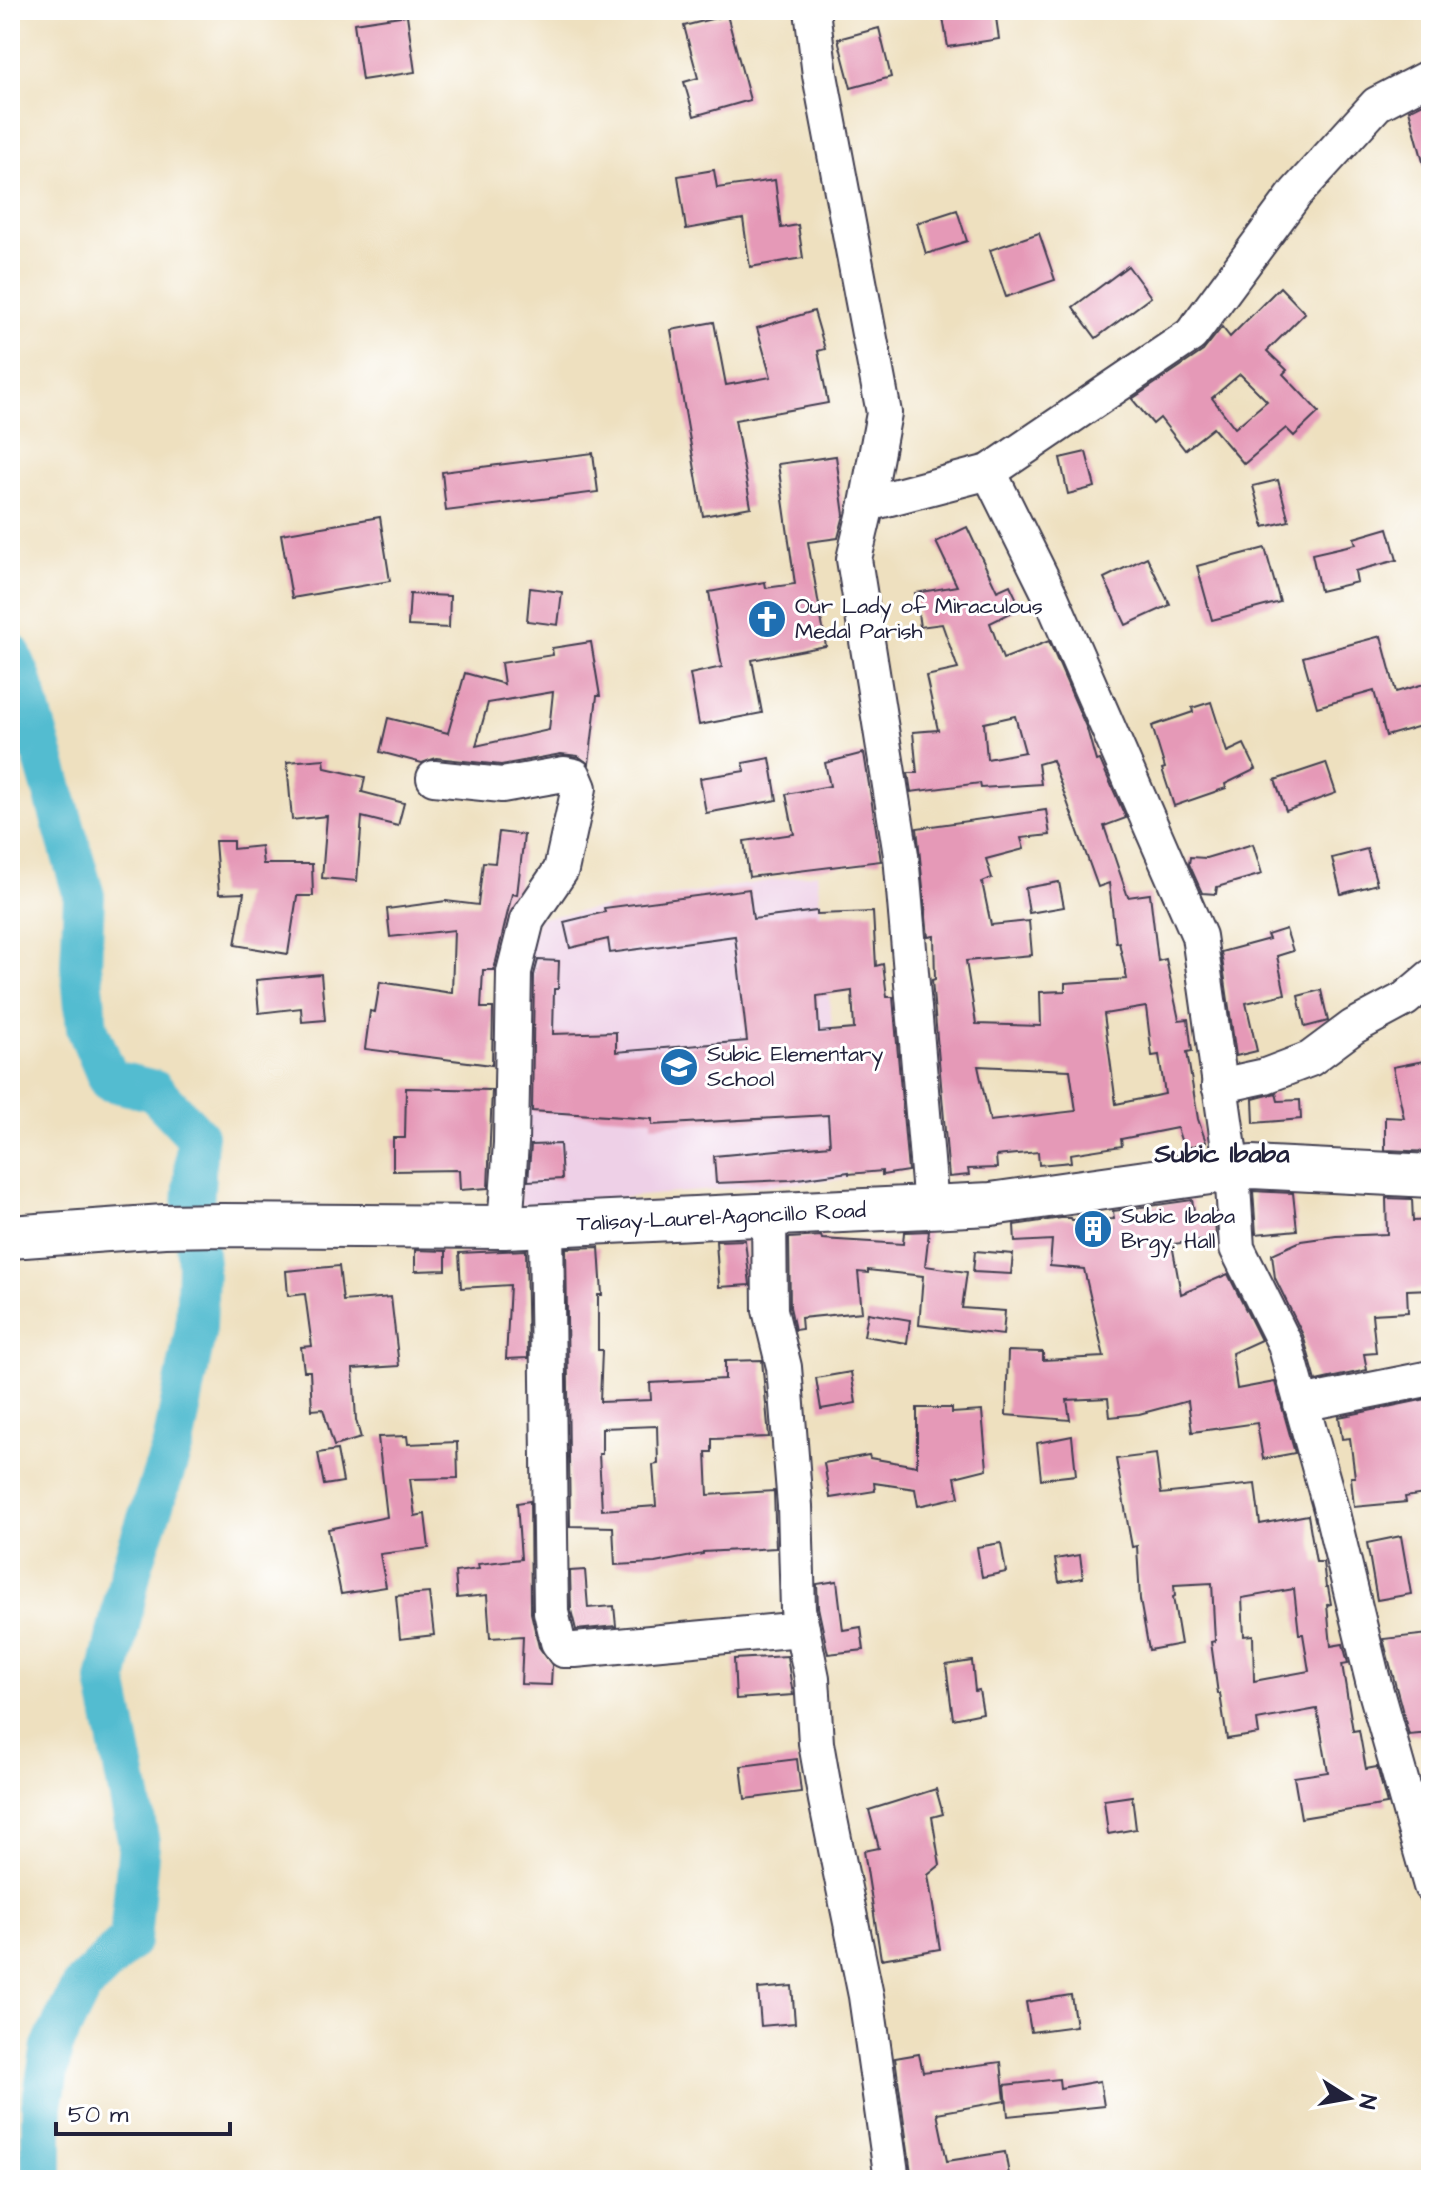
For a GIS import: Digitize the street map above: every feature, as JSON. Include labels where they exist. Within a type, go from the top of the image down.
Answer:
[{"type":"main road","name":"Talisay-Laurel-Agoncillo Road","points":[[10,1237],[164,1226],[505,1227],[991,1204],[1252,1167],[1431,1176]]},
{"type":"street","points":[[812,10],[820,75],[884,413],[854,559],[901,855],[931,1207]]},
{"type":"street","points":[[867,504],[989,472],[1191,335],[1296,193],[1377,104],[1431,76]]},
{"type":"street","points":[[989,472],[1051,597],[1199,936],[1232,1170],[1237,1248],[1285,1344],[1332,1513],[1373,1681],[1431,1886]]},
{"type":"street","points":[[434,778],[502,785],[564,774],[574,776],[579,788],[561,870],[527,920],[514,972],[511,1143],[505,1227]]},
{"type":"street","points":[[1219,1086],[1265,1076],[1310,1059],[1353,1027],[1405,999],[1431,977]]},
{"type":"street","points":[[769,1215],[770,1310],[784,1367],[795,1506],[798,1609],[812,1678],[818,1757],[866,1996],[892,2180]]},
{"type":"street","points":[[546,1225],[551,1612],[558,1642],[564,1650],[575,1650],[802,1629]]},
{"type":"street","points":[[1301,1404],[1431,1378]]},
{"type":"shaded area","name":"Subic Elementary School","points":[[817,873],[847,1179],[520,1206],[524,954],[539,918]]},
{"type":"building","points":[[995,10],[999,39],[948,47],[942,12]]},
{"type":"building","points":[[407,15],[415,72],[362,80],[354,23]]},
{"type":"building","points":[[727,15],[750,100],[694,116],[684,82],[698,78],[684,26]]},
{"type":"building","points":[[879,28],[891,77],[851,88],[838,39]]},
{"type":"building","points":[[1431,99],[1431,168],[1425,169],[1409,110]]},
{"type":"building","points":[[714,170],[717,188],[775,180],[781,228],[798,225],[803,258],[750,267],[743,219],[686,229],[678,176]]},
{"type":"building","points":[[957,210],[967,241],[926,254],[917,223]]},
{"type":"building","points":[[1039,233],[1055,280],[1006,297],[990,250]]},
{"type":"building","points":[[1128,266],[1151,297],[1096,338],[1073,307]]},
{"type":"building","points":[[1280,287],[1305,313],[1267,351],[1287,370],[1283,374],[1319,412],[1294,436],[1286,428],[1244,464],[1213,428],[1185,450],[1160,418],[1153,424],[1132,399],[1203,351],[1222,327],[1230,337]],"holes":[[[1240,374],[1267,401],[1235,428],[1212,398]]]},
{"type":"building","points":[[814,311],[825,349],[818,351],[828,403],[735,420],[751,507],[703,516],[671,330],[714,322],[726,385],[771,377],[757,328]]},
{"type":"building","points":[[1086,452],[1095,487],[1068,494],[1060,458]]},
{"type":"building","points":[[593,453],[598,492],[446,511],[442,472]]},
{"type":"building","points":[[836,456],[844,515],[838,538],[808,542],[826,646],[752,660],[762,713],[699,725],[690,674],[722,667],[709,592],[765,582],[766,588],[795,584],[778,464]]},
{"type":"building","points":[[1278,480],[1289,521],[1264,527],[1253,486]]},
{"type":"building","points":[[380,517],[390,581],[292,598],[281,534]]},
{"type":"building","points":[[967,527],[997,591],[1010,585],[1021,608],[990,623],[1003,659],[1049,641],[1087,729],[1096,761],[1100,760],[1126,818],[1104,826],[1128,897],[1150,894],[1158,961],[1166,959],[1179,1020],[1188,1019],[1192,1051],[1187,1052],[1198,1119],[1206,1142],[1184,1149],[1177,1128],[1121,1139],[1122,1146],[1070,1154],[1071,1162],[1039,1165],[1038,1152],[996,1156],[997,1168],[968,1169],[969,1175],[949,1177],[932,980],[935,979],[934,936],[928,937],[917,828],[1046,810],[1050,835],[1021,838],[1024,849],[986,859],[992,878],[982,882],[991,925],[1029,921],[1032,955],[966,961],[976,1024],[1041,1026],[1040,992],[1065,991],[1065,983],[1127,979],[1119,942],[1116,943],[1109,883],[1098,887],[1052,760],[1038,764],[1041,784],[981,788],[980,783],[911,792],[908,773],[917,773],[913,732],[938,730],[926,676],[958,669],[942,624],[920,627],[915,593],[957,586],[936,542]],"holes":[[[1015,716],[1025,752],[987,759],[984,723]],[[1146,1007],[1152,1056],[1159,1055],[1165,1094],[1116,1104],[1104,1014]],[[978,1066],[1070,1070],[1076,1111],[990,1121]]]},
{"type":"building","points":[[1388,528],[1397,560],[1355,571],[1357,582],[1320,591],[1312,554],[1356,544],[1354,538]]},
{"type":"building","points":[[1265,548],[1280,602],[1212,620],[1197,566]]},
{"type":"building","points":[[1147,557],[1170,605],[1126,625],[1104,578]]},
{"type":"building","points":[[530,588],[562,592],[558,625],[527,621]]},
{"type":"building","points":[[410,594],[450,596],[449,628],[408,626]]},
{"type":"building","points":[[1381,636],[1396,692],[1431,682],[1431,723],[1386,736],[1374,691],[1317,707],[1303,657]]},
{"type":"building","points":[[591,642],[600,696],[597,696],[589,764],[578,756],[561,754],[501,765],[436,758],[422,763],[380,752],[388,718],[448,733],[465,673],[504,684],[501,663],[553,655],[552,648]],"holes":[[[553,692],[549,730],[476,746],[488,703]]]},
{"type":"building","points":[[1211,702],[1227,752],[1244,744],[1256,769],[1225,784],[1226,788],[1174,806],[1152,726],[1193,712],[1192,708]]},
{"type":"building","points":[[864,753],[881,861],[749,877],[744,841],[794,834],[786,794],[830,786],[825,763]]},
{"type":"building","points":[[770,758],[777,800],[706,813],[700,778],[745,771],[743,763]]},
{"type":"building","points":[[324,759],[325,768],[365,777],[362,792],[404,803],[398,826],[362,817],[357,881],[322,878],[327,816],[292,820],[287,762]]},
{"type":"building","points":[[1326,763],[1336,793],[1286,811],[1275,780]]},
{"type":"building","points":[[499,832],[524,835],[517,895],[512,894],[494,970],[483,970],[481,1008],[493,1008],[492,1065],[365,1049],[370,1011],[375,1012],[380,982],[452,993],[454,930],[390,937],[387,909],[446,901],[478,905],[483,862],[495,863]]},
{"type":"building","points":[[215,841],[233,841],[233,849],[261,846],[263,864],[312,864],[313,896],[297,896],[288,954],[235,945],[244,893],[219,894]]},
{"type":"building","points":[[1253,844],[1262,874],[1217,887],[1216,894],[1202,893],[1189,864],[1190,857],[1206,858]]},
{"type":"building","points":[[1367,849],[1377,884],[1341,894],[1332,858]]},
{"type":"building","points":[[1059,882],[1064,907],[1029,913],[1025,888]]},
{"type":"building","points":[[749,889],[753,919],[817,911],[817,914],[873,912],[876,966],[883,964],[887,997],[893,997],[908,1171],[882,1175],[882,1171],[849,1172],[790,1180],[716,1183],[714,1156],[830,1145],[828,1115],[652,1125],[652,1119],[532,1111],[534,975],[538,960],[559,961],[558,989],[554,989],[553,1034],[616,1032],[616,1052],[747,1041],[735,936],[610,953],[608,939],[570,948],[564,922],[605,912],[604,908]],"holes":[[[852,991],[854,1029],[819,1032],[817,996]]]},
{"type":"building","points":[[1286,929],[1293,951],[1277,956],[1285,994],[1246,1003],[1257,1051],[1236,1056],[1221,952],[1269,939],[1267,935]]},
{"type":"building","points":[[321,974],[325,1020],[302,1022],[301,1008],[259,1013],[256,980]]},
{"type":"building","points":[[1321,990],[1328,1021],[1305,1027],[1298,996]]},
{"type":"building","points":[[1424,1061],[1431,1091],[1431,1152],[1385,1150],[1385,1117],[1404,1118],[1393,1067]]},
{"type":"building","points":[[406,1088],[492,1090],[488,1188],[460,1190],[459,1170],[393,1171],[393,1138],[405,1138]]},
{"type":"building","points":[[1276,1093],[1278,1101],[1300,1100],[1301,1119],[1254,1123],[1253,1099]]},
{"type":"building","points":[[560,1144],[562,1179],[528,1181],[531,1145]]},
{"type":"building","points":[[1253,1191],[1293,1193],[1297,1230],[1256,1234]]},
{"type":"building","points":[[1386,1198],[1412,1199],[1413,1221],[1431,1220],[1431,1289],[1407,1290],[1408,1312],[1372,1314],[1376,1353],[1364,1354],[1367,1370],[1316,1381],[1303,1335],[1275,1278],[1272,1254],[1301,1241],[1387,1234]]},
{"type":"building","points":[[1192,1200],[1195,1215],[1215,1213],[1216,1239],[1172,1244],[1181,1294],[1228,1274],[1261,1340],[1232,1353],[1237,1389],[1275,1382],[1295,1453],[1263,1459],[1257,1423],[1192,1432],[1188,1401],[1139,1414],[1110,1417],[1108,1398],[1067,1400],[1070,1420],[1006,1415],[1008,1351],[1043,1352],[1043,1360],[1104,1357],[1084,1269],[1050,1266],[1052,1240],[1015,1242],[1014,1225],[1061,1218],[1114,1219],[1113,1211]]},
{"type":"building","points":[[929,1231],[925,1266],[967,1272],[962,1308],[1005,1311],[1003,1335],[919,1325],[923,1276],[868,1270],[868,1273],[858,1272],[862,1312],[801,1318],[802,1329],[795,1330],[790,1307],[789,1238],[821,1236],[822,1239],[903,1244],[904,1232]]},
{"type":"building","points":[[745,1240],[750,1285],[719,1287],[716,1241]]},
{"type":"building","points":[[599,1247],[602,1295],[598,1295],[598,1350],[602,1350],[600,1402],[651,1400],[650,1383],[725,1379],[725,1361],[762,1360],[769,1437],[712,1439],[712,1452],[706,1452],[708,1495],[774,1491],[776,1548],[703,1552],[655,1563],[615,1565],[613,1527],[570,1526],[566,1248]],"holes":[[[657,1426],[658,1464],[653,1465],[656,1506],[602,1510],[599,1454],[602,1454],[602,1428]]]},
{"type":"building","points":[[415,1250],[446,1251],[446,1270],[415,1271]]},
{"type":"building","points":[[526,1250],[528,1358],[506,1359],[510,1285],[461,1288],[459,1253]]},
{"type":"building","points":[[975,1251],[1013,1254],[1011,1274],[973,1272]]},
{"type":"building","points":[[339,1266],[343,1301],[391,1297],[399,1366],[353,1369],[356,1420],[361,1438],[334,1446],[323,1409],[312,1410],[310,1371],[304,1371],[301,1347],[312,1346],[305,1294],[288,1296],[286,1271]]},
{"type":"building","points":[[868,1313],[910,1320],[907,1343],[864,1336]]},
{"type":"building","points":[[851,1372],[856,1403],[821,1409],[816,1378]]},
{"type":"building","points":[[1431,1398],[1431,1493],[1405,1497],[1406,1502],[1354,1507],[1351,1477],[1355,1477],[1350,1438],[1342,1439],[1339,1417]]},
{"type":"building","points":[[917,1408],[952,1408],[952,1413],[982,1411],[987,1469],[955,1477],[959,1497],[918,1506],[915,1489],[874,1483],[875,1491],[830,1498],[824,1463],[869,1455],[870,1458],[917,1466]]},
{"type":"building","points":[[407,1436],[408,1444],[457,1442],[458,1478],[410,1479],[415,1516],[425,1514],[429,1548],[380,1554],[386,1587],[341,1594],[328,1529],[387,1517],[378,1437]]},
{"type":"building","points":[[1072,1436],[1076,1475],[1041,1479],[1037,1443]]},
{"type":"building","points":[[337,1450],[343,1482],[324,1485],[318,1453]]},
{"type":"building","points":[[1156,1454],[1161,1494],[1255,1484],[1260,1524],[1308,1515],[1316,1562],[1323,1562],[1331,1604],[1327,1605],[1331,1646],[1343,1644],[1348,1663],[1342,1664],[1353,1731],[1359,1730],[1366,1769],[1377,1767],[1387,1804],[1301,1818],[1294,1777],[1328,1772],[1317,1709],[1257,1720],[1259,1734],[1227,1739],[1211,1642],[1215,1641],[1212,1583],[1174,1585],[1173,1597],[1181,1644],[1149,1650],[1140,1600],[1137,1546],[1132,1547],[1116,1459]],"holes":[[[1294,1589],[1299,1634],[1303,1634],[1309,1671],[1254,1681],[1253,1635],[1244,1636],[1242,1598]]]},
{"type":"building","points":[[530,1501],[531,1613],[539,1647],[552,1665],[551,1685],[521,1684],[523,1636],[490,1638],[487,1595],[457,1598],[455,1572],[479,1569],[478,1564],[521,1559],[517,1503]]},
{"type":"building","points":[[1401,1536],[1411,1594],[1377,1600],[1367,1543]]},
{"type":"building","points":[[1001,1543],[1006,1572],[982,1577],[977,1547]]},
{"type":"building","points":[[1080,1555],[1083,1578],[1059,1582],[1055,1559]]},
{"type":"building","points":[[585,1570],[588,1608],[614,1606],[616,1626],[576,1630],[571,1610],[570,1571]]},
{"type":"building","points":[[837,1581],[843,1630],[861,1627],[864,1650],[828,1654],[818,1607],[817,1584]]},
{"type":"building","points":[[429,1593],[434,1635],[400,1639],[396,1596]]},
{"type":"building","points":[[1429,1634],[1431,1689],[1425,1689],[1430,1733],[1409,1735],[1383,1639]]},
{"type":"building","points":[[787,1656],[793,1695],[736,1699],[734,1659]]},
{"type":"building","points":[[972,1661],[975,1691],[979,1690],[983,1713],[953,1719],[946,1665]]},
{"type":"building","points":[[797,1759],[801,1792],[745,1799],[741,1766]]},
{"type":"building","points":[[936,1789],[943,1814],[932,1817],[940,1865],[928,1875],[940,1949],[881,1959],[864,1851],[879,1848],[869,1810]]},
{"type":"building","points":[[1132,1796],[1136,1829],[1108,1834],[1104,1800]]},
{"type":"building","points":[[792,1986],[795,2023],[761,2026],[758,1989]]},
{"type":"building","points":[[1071,1995],[1076,2026],[1031,2032],[1026,2002]]},
{"type":"building","points":[[919,2054],[923,2072],[1001,2062],[1005,2101],[937,2113],[947,2161],[1005,2152],[1010,2180],[912,2180],[895,2058]]},
{"type":"building","points":[[1059,2079],[1060,2088],[1100,2081],[1104,2106],[1008,2116],[1005,2085]]},
{"type":"waterway","points":[[10,653],[21,679],[84,896],[81,966],[87,1028],[109,1080],[154,1091],[197,1136],[193,1208],[198,1265],[196,1328],[173,1445],[132,1566],[107,1681],[139,1843],[130,1939],[81,1988],[52,2047],[42,2106],[42,2180]]},
{"type":"place","name":"Our Lady of Miraculous Medal Parish","points":[[767,619]]},
{"type":"place","name":"Subic Elementary School","points":[[679,1067]]},
{"type":"place","name":"Subic Ibaba Brgy. Hall","points":[[1093,1229]]},
{"type":"district","name":"Subic Ibaba","points":[[1222,1154]]}]
